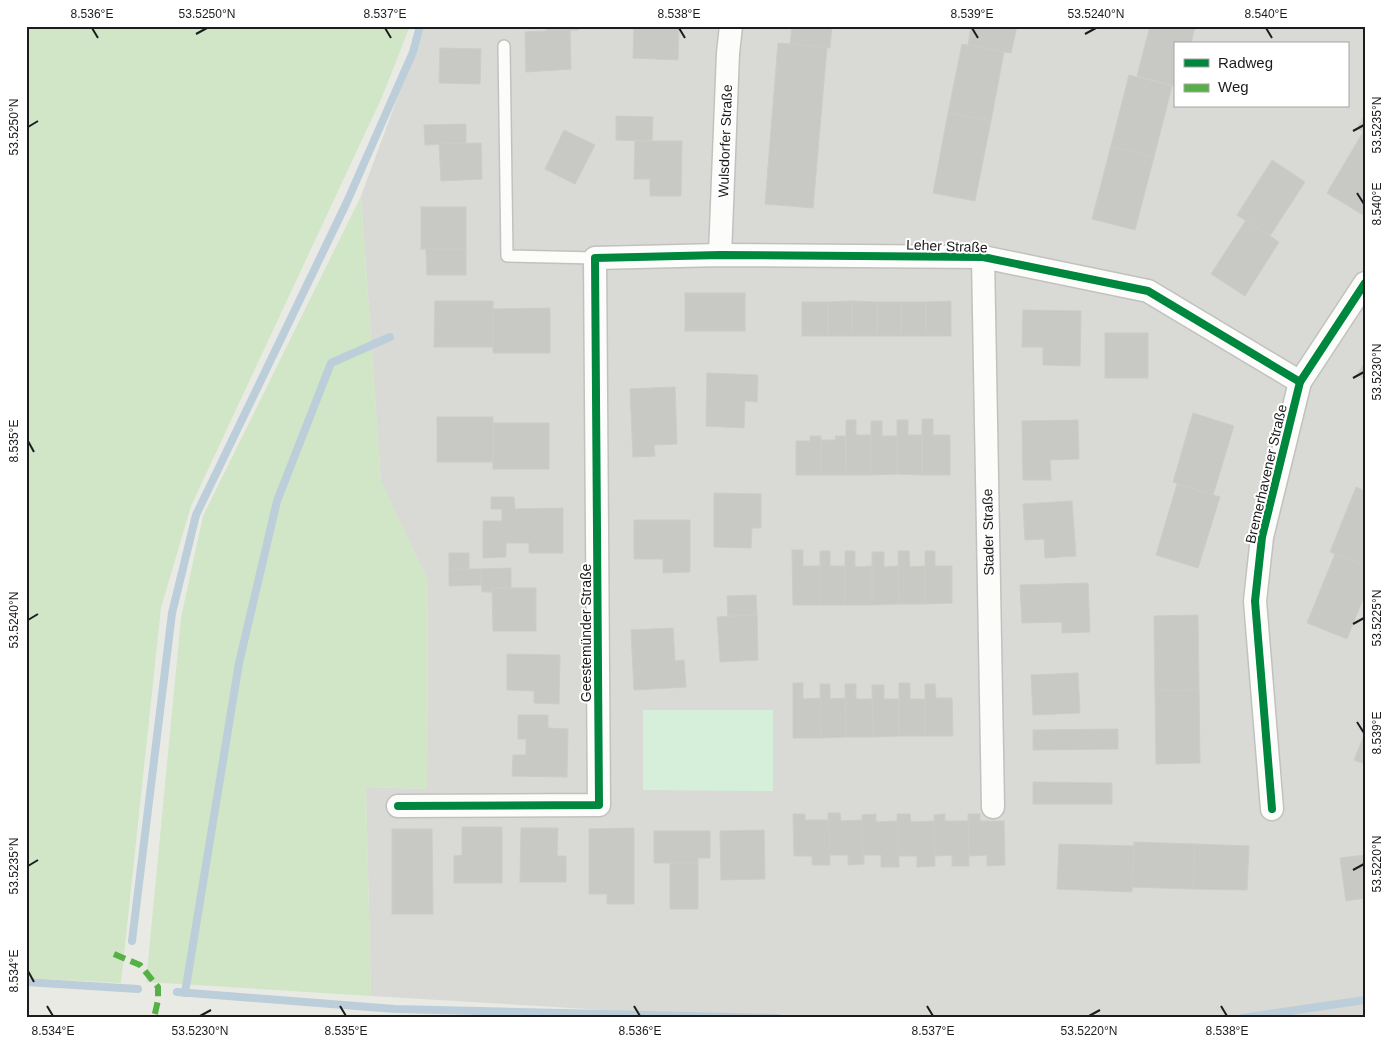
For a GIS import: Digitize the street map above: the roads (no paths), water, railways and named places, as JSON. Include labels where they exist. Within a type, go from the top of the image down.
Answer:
[{"type":"street","name":"Wulsdorfer Straße","points":[[720,256],[728,53],[732,26]]},
{"type":"street","name":"Leher Straße","points":[[595,258],[720,256],[983,258],[1148,291],[1300,382]]},
{"type":"street","name":"Geestemünder Straße","points":[[398,806],[600,806],[595,258]]},
{"type":"street","name":"Stader Straße","points":[[983,258],[993,807]]},
{"type":"street","name":"Bremerhavener Straße","points":[[1272,810],[1255,602],[1262,537],[1300,382],[1364,286]]},
{"type":"lane","points":[[504,46],[507,256],[595,258]]},
{"type":"waterway","points":[[132,941],[172,613],[196,515],[346,204],[413,52],[420,26]]},
{"type":"waterway","points":[[185,993],[239,663],[277,501],[331,363],[390,337]]},
{"type":"waterway","points":[[26,982],[138,989]]},
{"type":"waterway","points":[[177,992],[395,1009],[778,1018]]},
{"type":"waterway","points":[[1242,1018],[1365,1000]]}]
